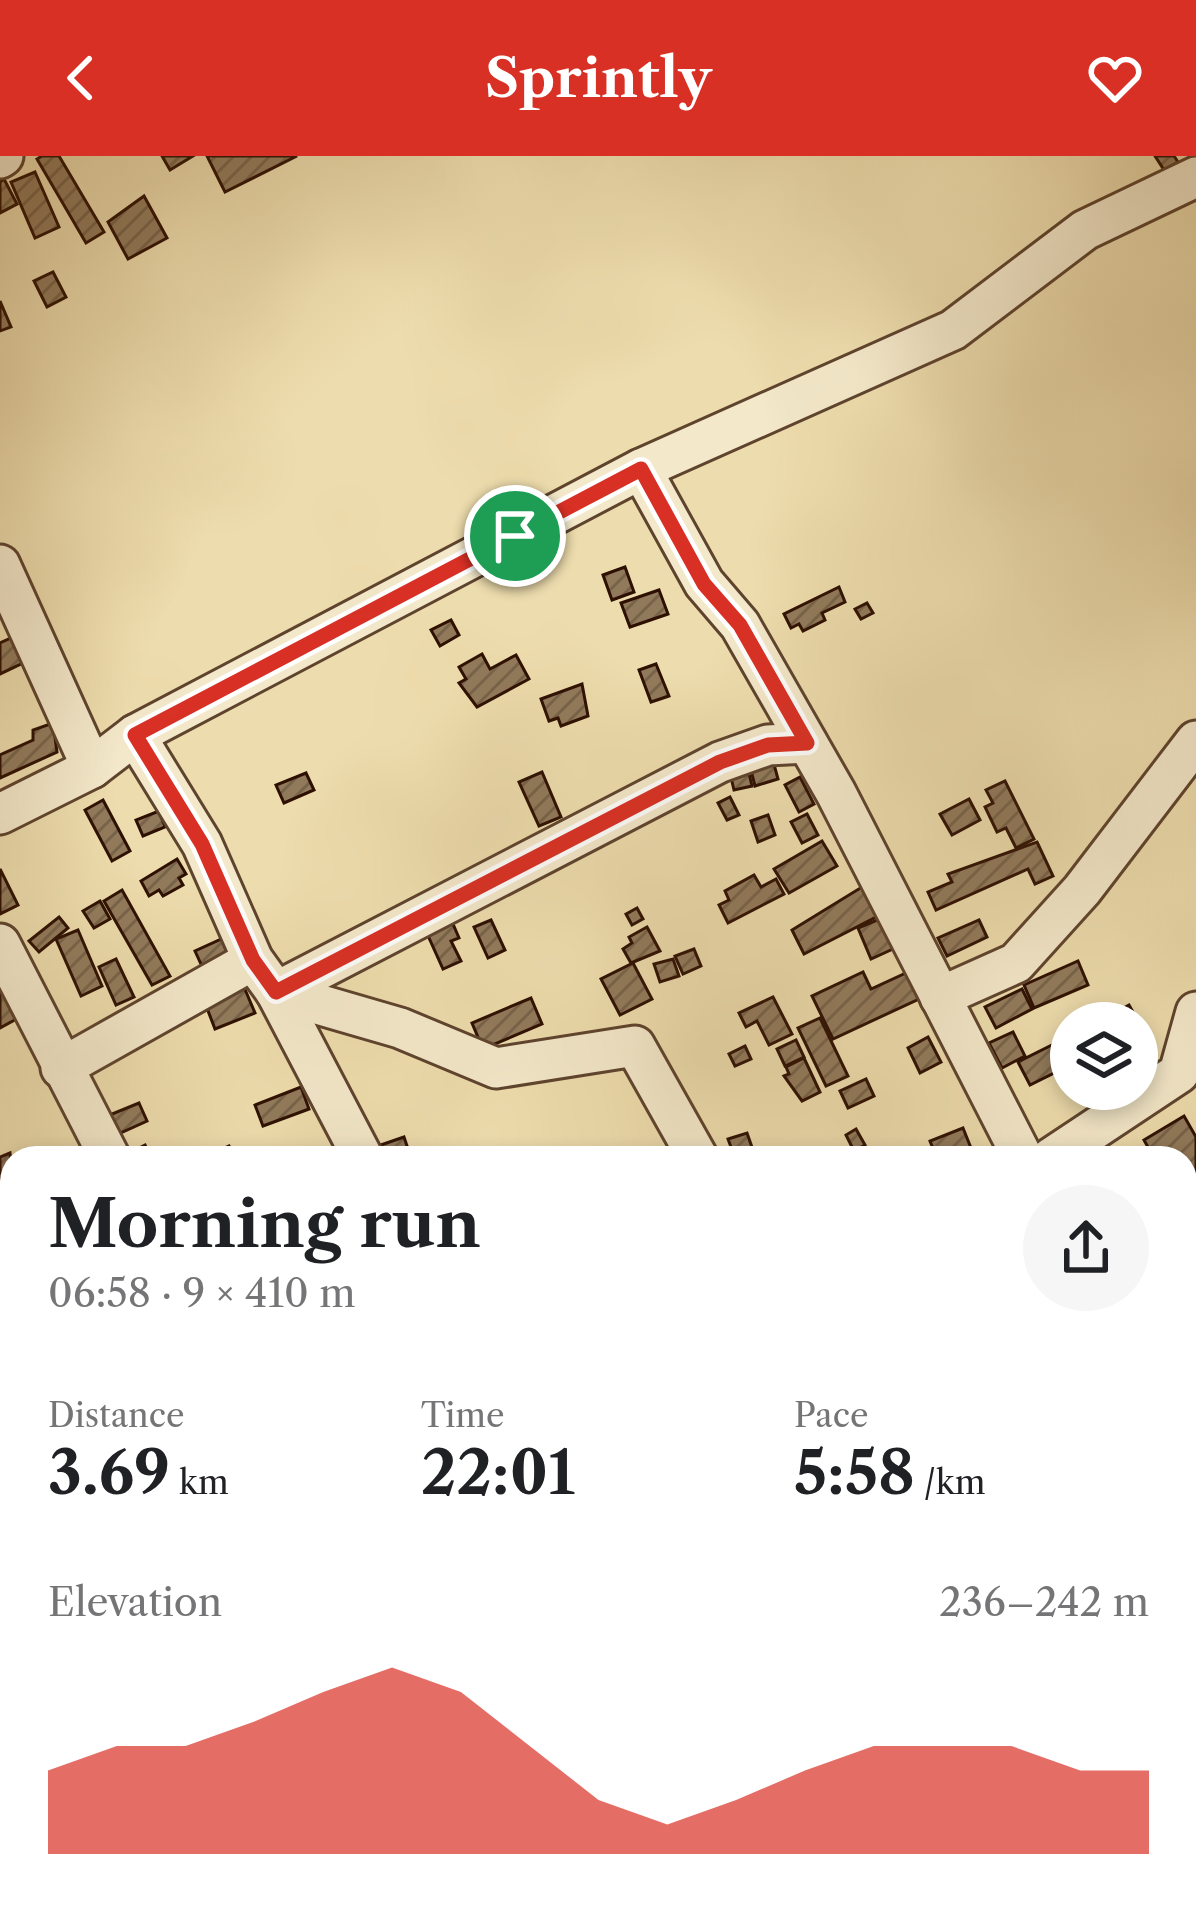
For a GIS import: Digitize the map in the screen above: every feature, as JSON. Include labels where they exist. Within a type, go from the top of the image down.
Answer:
[{"type":"street","points":[[0,814],[92,768],[135,735],[641,469],[953,330],[1085,230],[1196,176]]},
{"type":"street","points":[[641,469],[704,584],[740,625],[807,743],[1017,1146]]},
{"type":"street","points":[[0,565],[92,768]]},
{"type":"street","points":[[135,735],[202,844],[253,960],[276,992],[357,1146]]},
{"type":"street","points":[[940,997],[1016,963],[1082,890],[1196,741]]},
{"type":"street","points":[[276,992],[720,762],[768,745],[807,743]]},
{"type":"street","points":[[0,944],[104,1146]]},
{"type":"street","points":[[62,1069],[253,960]]},
{"type":"street","points":[[276,992],[400,1028],[496,1067],[635,1046],[691,1146]]},
{"type":"street","points":[[1069,1146],[1179,1073],[1196,1012]]},
{"type":"building","points":[[59,156],[104,232],[86,243],[37,159]]},
{"type":"building","points":[[162,156],[193,156],[170,170]]},
{"type":"building","points":[[207,156],[297,156],[225,192]]},
{"type":"building","points":[[1155,156],[1174,156],[1178,162],[1164,170]]},
{"type":"building","points":[[35,172],[59,227],[35,238],[11,182]]},
{"type":"building","points":[[4,179],[17,204],[0,213],[0,182]]},
{"type":"building","points":[[144,196],[167,238],[128,259],[108,222]]},
{"type":"building","points":[[53,272],[66,297],[47,307],[34,281]]},
{"type":"building","points":[[0,301],[11,327],[0,331]]},
{"type":"building","points":[[625,567],[634,592],[612,600],[603,575]]},
{"type":"building","points":[[839,587],[845,602],[822,613],[825,620],[803,631],[799,624],[791,628],[784,614]]},
{"type":"building","points":[[659,590],[668,614],[630,627],[621,603]]},
{"type":"building","points":[[867,603],[873,613],[861,619],[855,609]]},
{"type":"building","points":[[451,620],[459,635],[440,646],[431,630]]},
{"type":"building","points":[[11,638],[23,663],[0,674],[0,643]]},
{"type":"building","points":[[482,654],[490,669],[516,655],[529,679],[477,707],[459,683],[466,679],[459,667]]},
{"type":"building","points":[[656,664],[669,696],[651,702],[639,670]]},
{"type":"building","points":[[582,684],[588,716],[561,726],[558,718],[549,721],[541,699]]},
{"type":"building","points":[[53,723],[57,752],[0,778],[0,755],[33,740],[33,730]]},
{"type":"building","points":[[772,757],[778,779],[755,786],[749,763]]},
{"type":"building","points":[[747,765],[752,786],[734,790],[729,769]]},
{"type":"building","points":[[542,772],[561,817],[539,826],[519,782]]},
{"type":"building","points":[[306,773],[314,790],[284,803],[276,785]]},
{"type":"building","points":[[800,777],[814,804],[799,812],[785,785]]},
{"type":"building","points":[[1005,781],[1034,839],[1016,848],[1006,828],[997,832],[985,807],[993,803],[986,790]]},
{"type":"building","points":[[730,797],[739,815],[727,820],[718,803]]},
{"type":"building","points":[[969,799],[980,820],[952,835],[940,814]]},
{"type":"building","points":[[103,800],[130,851],[112,861],[85,810]]},
{"type":"building","points":[[159,811],[165,827],[143,836],[136,820]]},
{"type":"building","points":[[807,814],[818,835],[802,843],[791,822]]},
{"type":"building","points":[[768,815],[775,835],[758,842],[751,821]]},
{"type":"building","points":[[822,841],[837,866],[789,893],[774,869]]},
{"type":"building","points":[[1037,842],[1053,876],[1035,884],[1028,869],[936,910],[928,892],[952,882],[948,874]]},
{"type":"building","points":[[177,859],[186,874],[179,878],[183,885],[163,896],[159,890],[149,896],[141,881]]},
{"type":"building","points":[[0,869],[18,905],[0,914]]},
{"type":"building","points":[[754,875],[761,887],[776,879],[784,894],[728,923],[719,905],[729,900],[725,891]]},
{"type":"building","points":[[862,887],[878,916],[804,954],[792,930]]},
{"type":"building","points":[[122,890],[170,976],[152,985],[104,901]]},
{"type":"building","points":[[100,901],[110,919],[94,928],[83,911]]},
{"type":"building","points":[[637,908],[643,919],[632,925],[626,914]]},
{"type":"building","points":[[59,917],[68,928],[39,952],[29,941]]},
{"type":"building","points":[[450,917],[459,938],[451,941],[461,961],[443,969],[425,929]]},
{"type":"building","points":[[882,918],[895,948],[871,959],[858,928]]},
{"type":"building","points":[[491,920],[505,950],[488,958],[474,927]]},
{"type":"building","points":[[979,920],[987,937],[947,956],[938,938]]},
{"type":"building","points":[[647,927],[660,951],[631,963],[623,949],[632,943],[629,937]]},
{"type":"building","points":[[78,930],[102,986],[81,996],[56,939]]},
{"type":"building","points":[[228,936],[239,959],[206,975],[195,951]]},
{"type":"building","points":[[694,949],[701,966],[683,974],[675,956]]},
{"type":"building","points":[[116,959],[134,997],[116,1005],[99,967]]},
{"type":"building","points":[[673,959],[679,976],[660,982],[654,964]]},
{"type":"building","points":[[1078,961],[1088,985],[1034,1008],[1024,985]]},
{"type":"building","points":[[633,963],[652,999],[620,1015],[601,979]]},
{"type":"building","points":[[863,972],[871,989],[906,973],[919,999],[833,1039],[812,996]]},
{"type":"building","points":[[0,976],[22,1016],[0,1028]]},
{"type":"building","points":[[244,987],[255,1013],[215,1029],[205,1003]]},
{"type":"building","points":[[1022,989],[1032,1009],[996,1028],[985,1007]]},
{"type":"building","points":[[773,997],[792,1034],[769,1045],[757,1021],[746,1027],[739,1013]]},
{"type":"building","points":[[531,998],[542,1024],[483,1049],[472,1023]]},
{"type":"building","points":[[820,1018],[848,1076],[826,1086],[798,1028]]},
{"type":"building","points":[[1013,1032],[1025,1056],[1002,1068],[989,1043]]},
{"type":"building","points":[[928,1037],[941,1062],[920,1073],[908,1048]]},
{"type":"building","points":[[796,1040],[804,1057],[785,1066],[777,1049]]},
{"type":"building","points":[[745,1046],[751,1059],[735,1066],[729,1054]]},
{"type":"building","points":[[1050,1046],[1050,1075],[1030,1085],[1018,1062]]},
{"type":"building","points":[[804,1058],[820,1092],[802,1101],[784,1076],[789,1074],[786,1067]]},
{"type":"building","points":[[866,1079],[874,1096],[848,1108],[840,1091]]},
{"type":"building","points":[[301,1087],[309,1109],[263,1126],[255,1105]]},
{"type":"building","points":[[139,1103],[147,1121],[116,1135],[107,1116]]},
{"type":"building","points":[[1184,1116],[1196,1146],[1147,1146],[1144,1140]]},
{"type":"building","points":[[963,1128],[970,1146],[932,1146],[930,1141]]},
{"type":"building","points":[[856,1129],[865,1145],[852,1146],[846,1135]]},
{"type":"building","points":[[747,1133],[752,1146],[731,1146],[728,1139]]},
{"type":"building","points":[[404,1137],[407,1146],[378,1146]]},
{"type":"route","points":[[641,469],[704,584],[740,625],[807,743],[768,745],[720,762],[276,992],[253,960],[202,844],[135,735],[515,536],[641,469]]}]
